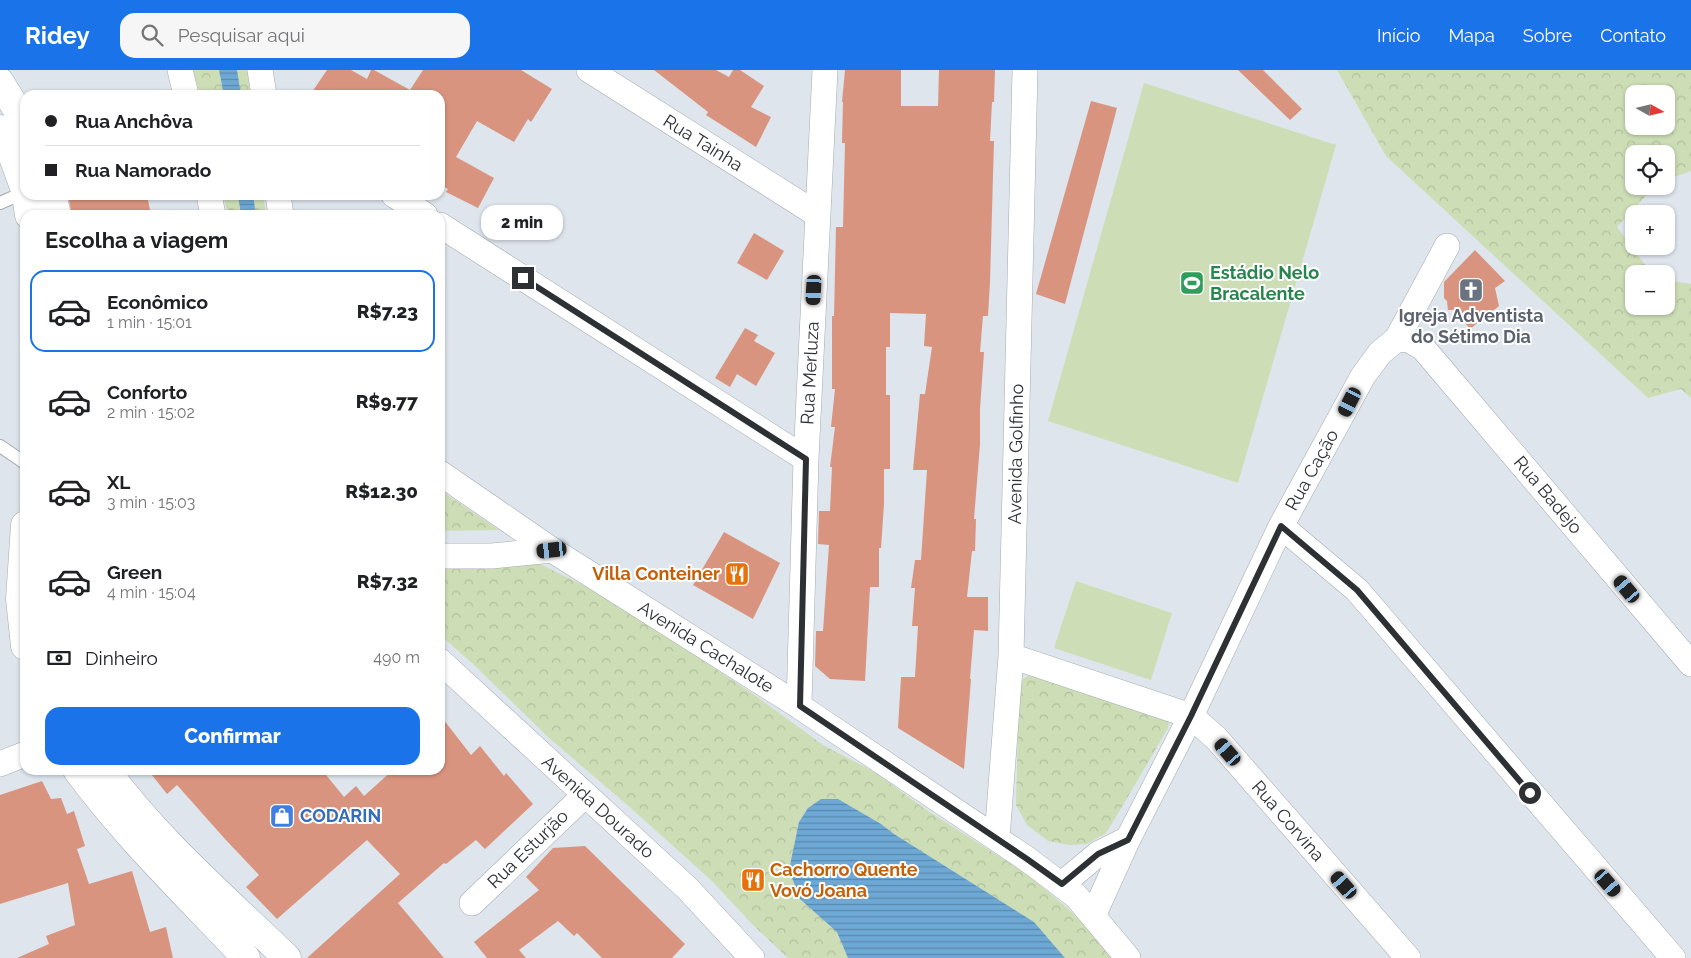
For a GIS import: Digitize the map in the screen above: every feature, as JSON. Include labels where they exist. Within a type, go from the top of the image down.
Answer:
[{"type":"main road","points":[[0,82],[20,117]]},
{"type":"main road","points":[[0,129],[6,138],[20,178]]},
{"type":"main road","points":[[81,775],[95,795],[142,848],[246,958]]},
{"type":"main road","points":[[110,775],[128,800],[176,852],[281,956]]},
{"type":"street","points":[[180,70],[185,90]]},
{"type":"street","points":[[260,70],[263,90]]},
{"type":"street","name":"Rua Merluza","points":[[800,706],[806,459],[825,70]]},
{"type":"street","name":"Avenida Golfinho","points":[[997,838],[1011,656],[1025,70]]},
{"type":"street","name":"Rua Tainha","points":[[602,73],[818,216]]},
{"type":"street","points":[[402,200],[417,210]]},
{"type":"street","points":[[445,228],[806,459]]},
{"type":"street","name":"Rua Cação","points":[[1093,916],[1281,526],[1363,376],[1380,353],[1397,339],[1447,246]]},
{"type":"street","name":"Rua Badejo","points":[[1397,339],[1410,340],[1423,348],[1691,664]]},
{"type":"street","name":"Avenida Cachalote","points":[[445,476],[552,550],[800,706],[997,838],[1076,896],[1128,958]]},
{"type":"street","points":[[1281,526],[1357,590],[1673,958]]},
{"type":"street","points":[[445,556],[492,556],[552,550]]},
{"type":"street","name":"Rua Corvina","points":[[1011,656],[1191,716],[1216,738],[1408,958]]},
{"type":"street","name":"Avenida Dourado","points":[[445,666],[688,889],[743,955]]},
{"type":"street","points":[[0,764],[20,756]]},
{"type":"street","name":"Rua Esturjão","points":[[472,903],[585,795]]},
{"type":"street","points":[[1062,884],[1098,854],[1128,840]]},
{"type":"lane","points":[[0,203],[20,194]]},
{"type":"lane","points":[[0,446],[20,460]]},
{"type":"green space","points":[[193,70],[248,70],[250,90],[199,90]]},
{"type":"green space","points":[[1337,70],[1691,70],[1691,171],[1675,177],[1675,145],[1625,145],[1625,195],[1647,195],[1637,205],[1625,205],[1625,218],[1617,227],[1625,238],[1625,255],[1638,255],[1645,265],[1625,265],[1625,315],[1675,315],[1675,281],[1691,284],[1691,398],[1681,389],[1648,398],[1386,156]]},
{"type":"green space","name":"Estádio Nelo Bracalente","points":[[1144,83],[1336,145],[1238,483],[1048,421]]},
{"type":"green space","points":[[224,200],[264,200],[265,210],[227,210]]},
{"type":"green space","points":[[445,493],[499,530],[445,531]]},
{"type":"green space","points":[[536,562],[613,600],[753,694],[823,745],[876,773],[925,809],[1028,875],[1065,906],[1104,943],[1115,958],[788,958],[754,926],[712,881],[549,738],[445,639],[445,564]]},
{"type":"green space","points":[[1076,581],[1172,613],[1151,680],[1054,648]]},
{"type":"green space","points":[[1032,673],[1170,717],[1168,728],[1106,833],[1087,844],[1070,845],[1048,841],[1027,825],[1016,805],[1019,687],[1023,679]]},
{"type":"water","points":[[219,70],[237,70],[240,90],[223,90]]},
{"type":"water","points":[[239,200],[254,200],[255,210],[240,210]]},
{"type":"water","points":[[821,799],[838,799],[881,824],[1034,922],[1065,958],[848,958],[837,932],[800,899],[789,870],[799,822],[808,808]]},
{"type":"building","points":[[327,70],[351,70],[367,79],[371,70],[374,70],[410,90],[313,90]]},
{"type":"building","points":[[423,70],[521,70],[552,89],[531,122],[528,119],[514,142],[477,121],[456,157],[494,178],[478,208],[446,192],[448,189],[445,188],[445,90],[410,90]]},
{"type":"building","points":[[654,70],[716,70],[729,77],[733,70],[740,70],[764,86],[751,107],[771,117],[756,147],[706,115],[708,112]]},
{"type":"building","points":[[845,70],[901,70],[901,106],[938,106],[939,70],[995,70],[990,141],[994,141],[990,282],[988,316],[983,316],[980,352],[984,352],[980,409],[980,444],[974,519],[976,519],[975,551],[972,551],[967,597],[988,597],[988,631],[974,630],[964,769],[898,728],[901,677],[915,677],[918,626],[912,626],[915,588],[911,588],[915,560],[921,560],[927,470],[913,470],[920,394],[925,394],[932,347],[924,346],[926,314],[890,313],[890,347],[886,347],[886,395],[890,395],[890,469],[884,469],[884,504],[881,548],[879,548],[879,587],[870,587],[865,681],[830,679],[815,666],[816,631],[823,631],[829,545],[818,544],[819,511],[830,511],[832,467],[830,467],[835,427],[831,427],[835,389],[832,389],[832,316],[834,316],[836,227],[843,227],[845,143],[842,143],[842,102]]},
{"type":"building","points":[[1238,70],[1263,70],[1302,109],[1290,120]]},
{"type":"building","points":[[1091,101],[1117,108],[1065,304],[1036,294]]},
{"type":"building","points":[[69,200],[148,200],[150,210],[71,210]]},
{"type":"building","points":[[754,233],[784,251],[767,280],[737,263]]},
{"type":"building","name":"Igreja Adventista do Sétimo Dia","points":[[1475,250],[1505,281],[1495,288],[1499,306],[1470,329],[1454,310],[1448,310],[1447,301],[1444,298],[1444,282]]},
{"type":"building","points":[[745,328],[758,335],[754,341],[775,353],[756,386],[737,374],[730,387],[715,378]]},
{"type":"building","name":"Villa Conteiner","points":[[724,532],[780,563],[753,619],[693,585]]},
{"type":"building","points":[[445,721],[471,755],[480,746],[504,776],[506,773],[533,804],[485,849],[476,840],[446,864],[444,863],[398,903],[444,958],[307,958],[400,874],[367,840],[277,919],[246,887],[259,875],[177,785],[167,794],[152,775],[326,775],[344,797],[356,786],[364,796],[387,775],[445,775]]},
{"type":"building","points":[[42,781],[51,799],[61,798],[67,814],[74,811],[85,846],[77,849],[89,884],[132,871],[150,932],[166,927],[173,958],[17,958],[49,944],[46,936],[75,925],[68,883],[0,904],[0,795]]},
{"type":"building","points":[[585,846],[685,944],[672,958],[602,958],[577,933],[574,936],[558,921],[519,950],[526,958],[487,958],[474,942],[539,890],[526,877],[553,848]]},
{"type":"place","name":"Estádio Nelo Bracalente","points":[[1192,283]]},
{"type":"place","name":"Igreja Adventista do Sétimo Dia","points":[[1471,290]]},
{"type":"place","name":"Villa Conteiner","points":[[737,574]]},
{"type":"place","name":"CODARIN","points":[[282,816]]},
{"type":"place","name":"Cachorro Quente Vovó Joana","points":[[753,880]]},
{"type":"route","points":[[523,278],[806,459],[800,706],[1062,884],[1098,854],[1128,840],[1191,716],[1281,526],[1357,590],[1530,793]]}]
